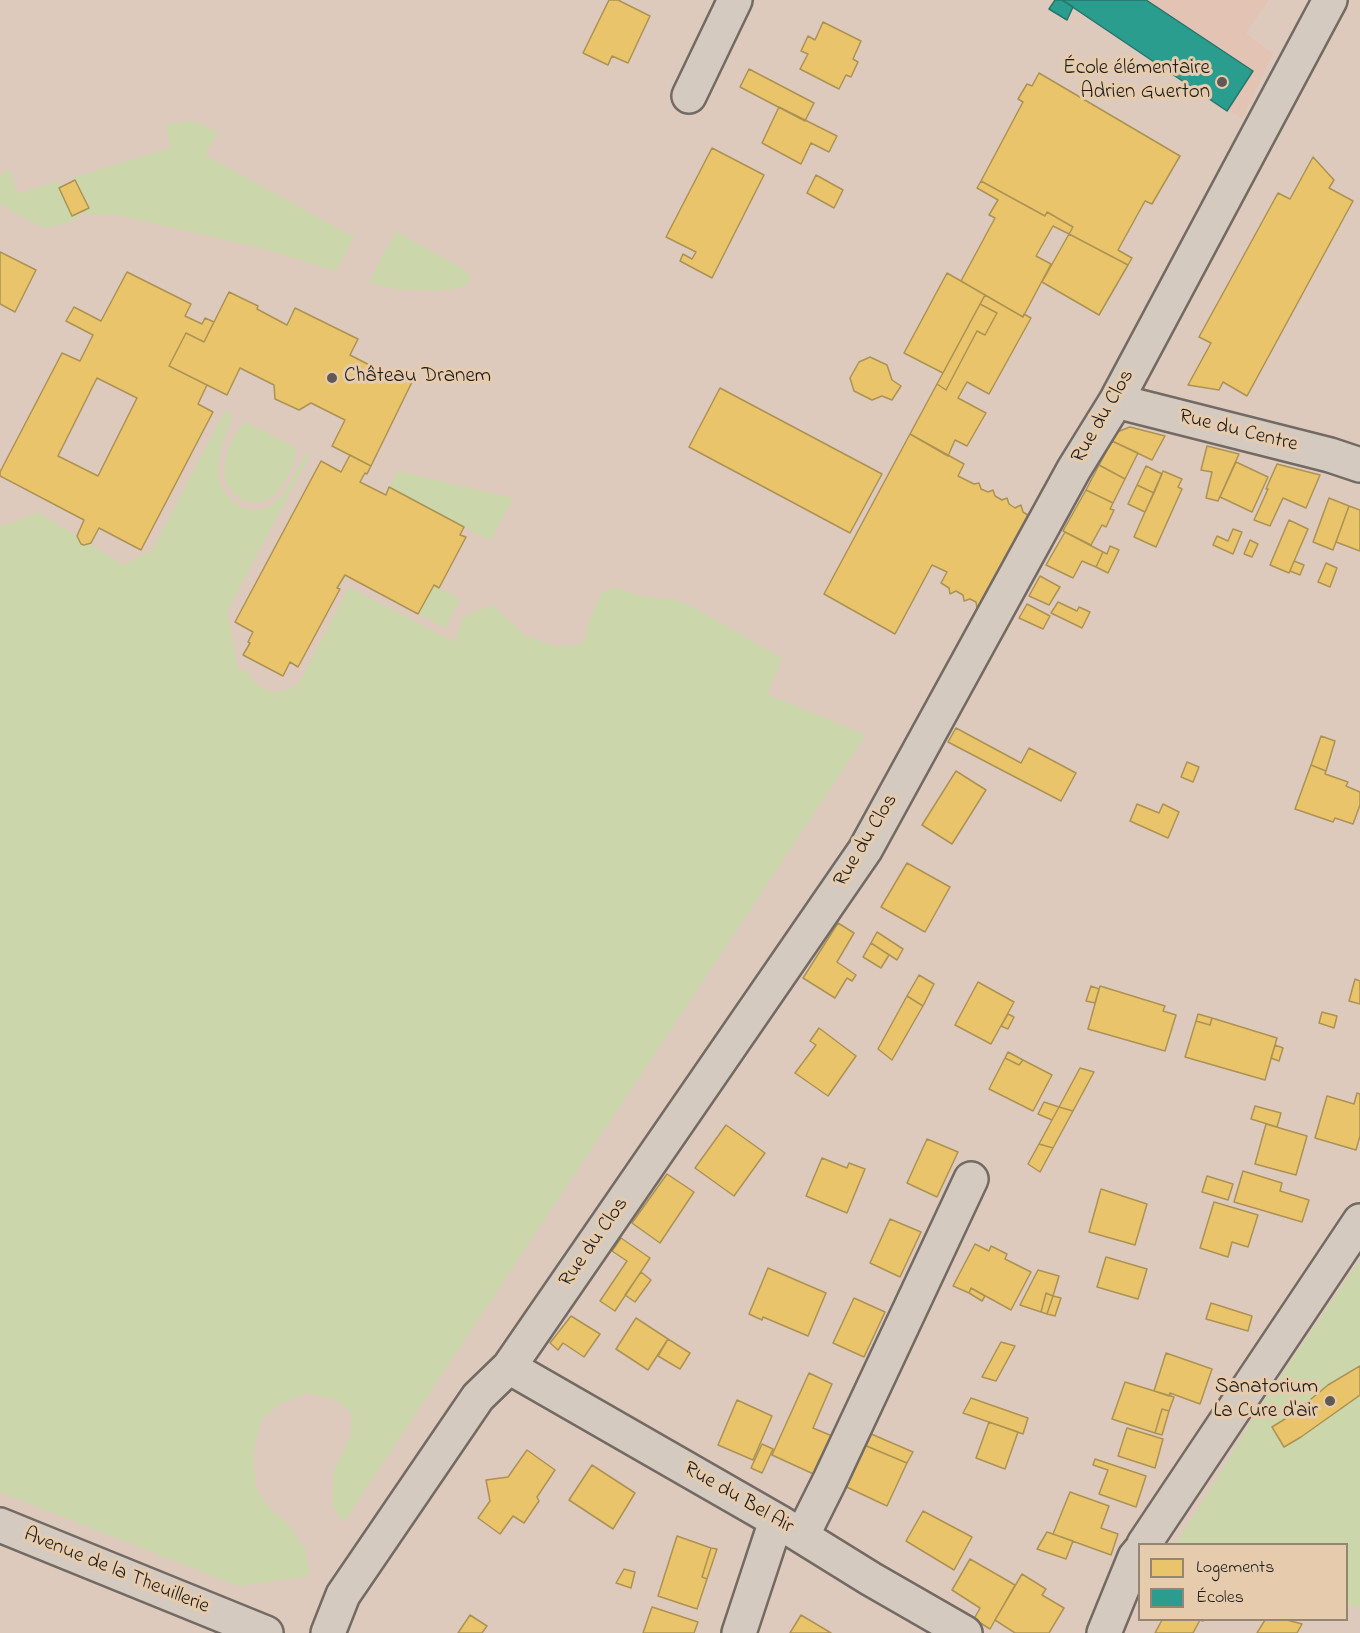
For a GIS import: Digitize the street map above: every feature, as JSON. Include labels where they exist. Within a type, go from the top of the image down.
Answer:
[{"type":"street","points":[[689,96],[735,0]]},
{"type":"street","name":"Rue du Clos","points":[[327,1633],[343,1595],[478,1397],[509,1368],[865,850],[1074,469],[1116,401],[1330,0]]},
{"type":"street","name":"Rue du Centre","points":[[1116,401],[1330,455],[1360,465]]},
{"type":"street","points":[[739,1633],[772,1533],[790,1529],[829,1482],[971,1179]]},
{"type":"street","points":[[1145,1543],[1360,1221]]},
{"type":"street","name":"Rue du Bel Air","points":[[509,1368],[790,1529],[965,1633]]},
{"type":"street","name":"Avenue de la Theuillerie","points":[[0,1525],[266,1633]]},
{"type":"street","points":[[1104,1633],[1138,1553]]},
{"type":"shaded area","name":"École élémentaire Adrien Guerton","points":[[1062,0],[1269,0],[1246,33],[1273,54],[1242,119]]},
{"type":"green space","points":[[197,122],[218,133],[205,155],[354,237],[336,271],[257,247],[121,216],[95,214],[86,216],[83,210],[89,207],[74,177],[171,148],[165,125]]},
{"type":"green space","points":[[10,170],[17,193],[60,181],[62,186],[59,189],[72,215],[77,214],[80,218],[52,227],[41,227],[0,204],[0,174]]},
{"type":"green space","points":[[396,231],[466,271],[470,279],[467,284],[444,290],[415,290],[394,289],[369,282]]},
{"type":"green space","points":[[225,411],[233,415],[220,454],[219,478],[223,490],[231,500],[244,508],[259,510],[274,503],[288,486],[307,453],[310,455],[227,611],[238,670],[246,670],[251,678],[263,688],[276,692],[299,683],[349,587],[453,640],[454,643],[463,618],[493,605],[526,636],[559,647],[584,643],[589,621],[601,593],[614,587],[641,596],[675,600],[691,606],[782,658],[767,694],[866,735],[344,1522],[332,1506],[333,1472],[351,1435],[351,1412],[335,1399],[307,1393],[278,1405],[261,1420],[253,1454],[256,1488],[271,1510],[290,1526],[306,1551],[310,1576],[238,1586],[0,1492],[0,526],[38,512],[123,565],[152,550]]},
{"type":"green space","points":[[246,422],[295,447],[294,461],[285,481],[273,496],[263,502],[251,502],[239,497],[228,487],[225,477],[224,469],[231,442]]},
{"type":"green space","points":[[398,471],[513,498],[491,541],[389,487]]},
{"type":"green space","points":[[434,585],[460,599],[445,628],[418,614]]},
{"type":"green space","points":[[1360,1260],[1360,1609],[1348,1604],[1348,1543],[1177,1543],[1267,1396]]},
{"type":"building: Logements","points":[[609,0],[618,0],[650,16],[628,63],[612,56],[608,65],[583,53]]},
{"type":"building: Logements","points":[[823,22],[861,41],[853,59],[858,62],[851,77],[846,75],[839,89],[800,69],[808,54],[801,51],[808,36],[815,40]]},
{"type":"building: Logements","points":[[749,69],[814,103],[805,121],[740,87]]},
{"type":"building: Logements","points":[[1039,73],[1180,156],[1152,204],[1145,201],[1118,250],[1132,258],[1128,265],[1069,234],[1073,227],[1047,212],[1045,216],[981,181],[1023,102],[1018,99],[1027,84],[1032,86]]},
{"type":"building: Logements","points":[[779,107],[837,136],[829,152],[811,143],[801,164],[762,143]]},
{"type":"building: Logements","points":[[712,148],[764,175],[712,278],[680,261],[683,254],[692,259],[696,252],[666,237]]},
{"type":"building: Logements","points":[[1313,157],[1334,180],[1329,188],[1353,201],[1247,396],[1223,382],[1219,390],[1188,385],[1211,343],[1199,337],[1278,193],[1290,199]]},
{"type":"building: Logements","points":[[816,175],[843,190],[834,208],[807,193]]},
{"type":"building: Logements","points":[[75,180],[89,208],[72,216],[59,188]]},
{"type":"building: Logements","points":[[981,181],[1045,216],[1047,212],[1073,227],[1069,234],[1053,226],[1036,256],[1051,264],[1023,317],[961,281],[995,218],[989,215],[998,200],[977,188]]},
{"type":"building: Logements","points":[[1069,234],[1128,265],[1099,315],[1042,282]]},
{"type":"building: Logements","points":[[0,252],[36,270],[15,312],[0,304]]},
{"type":"building: Logements","points":[[127,272],[191,304],[185,316],[202,324],[205,318],[214,322],[204,342],[186,333],[169,366],[207,385],[198,404],[213,412],[141,550],[99,528],[91,543],[81,544],[77,536],[84,520],[0,476],[0,472],[62,353],[80,361],[93,335],[66,321],[74,307],[101,321]],"holes":[[[97,378],[137,398],[98,476],[58,456]]]},
{"type":"building: Logements","points":[[947,273],[985,295],[943,373],[904,353]]},
{"type":"building: Logements","name":"Château Dranem","points":[[229,292],[258,306],[257,309],[287,325],[295,308],[358,339],[350,355],[387,374],[389,369],[412,382],[371,466],[332,446],[345,420],[311,403],[299,410],[275,399],[274,385],[240,368],[227,395],[169,366],[186,333],[204,342]]},
{"type":"building: Logements","points":[[985,295],[1023,317],[1024,314],[1031,318],[989,394],[967,382],[958,398],[986,413],[967,446],[955,440],[948,456],[910,434],[937,384],[946,390],[977,331],[985,335],[997,313],[980,304]]},
{"type":"building: Logements","points":[[980,304],[997,313],[985,335],[977,331],[946,390],[937,384]]},
{"type":"building: Logements","points":[[870,357],[887,365],[892,380],[901,386],[892,400],[882,396],[872,400],[854,391],[850,378],[859,362]]},
{"type":"building: Logements","points":[[720,388],[882,474],[850,533],[689,447]]},
{"type":"building: Logements","points":[[1130,427],[1165,436],[1152,460],[1112,441],[1117,432]]},
{"type":"building: Logements","points":[[910,434],[964,464],[958,476],[974,484],[979,483],[981,489],[988,492],[993,490],[995,496],[1002,500],[1007,498],[1009,504],[1015,508],[1021,505],[1023,512],[1031,517],[984,606],[977,608],[976,602],[970,599],[964,601],[963,595],[956,591],[950,594],[949,588],[941,583],[947,572],[932,565],[895,634],[824,594]]},
{"type":"building: Logements","points":[[1112,441],[1138,453],[1125,479],[1099,465]]},
{"type":"building: Logements","points":[[1207,446],[1239,454],[1218,501],[1206,498],[1212,472],[1201,470]]},
{"type":"building: Logements","points":[[350,455],[371,466],[360,482],[386,495],[389,487],[464,527],[460,535],[466,537],[439,588],[434,585],[418,614],[345,575],[337,588],[340,589],[298,667],[290,662],[283,676],[243,655],[253,632],[235,622],[321,461],[341,472]]},
{"type":"building: Logements","points":[[1236,462],[1268,477],[1252,512],[1220,497]]},
{"type":"building: Logements","points":[[1277,464],[1320,475],[1306,508],[1283,498],[1270,526],[1254,520]]},
{"type":"building: Logements","points":[[1099,465],[1125,479],[1113,503],[1086,490]]},
{"type":"building: Logements","points":[[1146,466],[1162,474],[1154,493],[1137,485]]},
{"type":"building: Logements","points":[[1163,471],[1182,479],[1178,487],[1182,489],[1156,547],[1134,537]]},
{"type":"building: Logements","points":[[1137,485],[1154,493],[1145,512],[1128,504]]},
{"type":"building: Logements","points":[[1086,490],[1113,503],[1110,509],[1114,510],[1106,527],[1102,525],[1091,545],[1063,531]]},
{"type":"building: Logements","points":[[1329,498],[1349,506],[1333,550],[1313,542]]},
{"type":"building: Logements","points":[[1349,506],[1360,510],[1360,551],[1336,542]]},
{"type":"building: Logements","points":[[1289,520],[1308,529],[1289,573],[1270,565]]},
{"type":"building: Logements","points":[[1233,529],[1242,532],[1233,554],[1213,545],[1217,536],[1228,541]]},
{"type":"building: Logements","points":[[1065,532],[1103,552],[1096,567],[1082,561],[1073,578],[1046,565]]},
{"type":"building: Logements","points":[[1250,540],[1258,544],[1252,557],[1244,554]]},
{"type":"building: Logements","points":[[1110,546],[1119,550],[1108,573],[1096,567],[1103,552],[1107,554]]},
{"type":"building: Logements","points":[[1294,561],[1304,565],[1300,575],[1290,571]]},
{"type":"building: Logements","points":[[1326,563],[1337,568],[1330,587],[1318,582]]},
{"type":"building: Logements","points":[[1040,576],[1060,587],[1049,605],[1029,596]]},
{"type":"building: Logements","points":[[1058,602],[1077,611],[1079,607],[1090,612],[1082,628],[1051,613]]},
{"type":"building: Logements","points":[[1027,604],[1050,616],[1043,629],[1019,618]]},
{"type":"building: Logements","points":[[956,728],[1021,763],[1029,748],[1076,773],[1061,801],[948,742]]},
{"type":"building: Logements","points":[[1321,736],[1335,741],[1326,771],[1311,765]]},
{"type":"building: Logements","points":[[1187,762],[1199,767],[1193,782],[1181,777]]},
{"type":"building: Logements","points":[[1311,765],[1326,771],[1325,774],[1348,782],[1346,786],[1360,792],[1360,805],[1353,824],[1335,818],[1333,822],[1295,809]]},
{"type":"building: Logements","points":[[956,771],[986,790],[952,844],[922,825]]},
{"type":"building: Logements","points":[[1137,804],[1159,813],[1163,804],[1179,812],[1168,838],[1130,821]]},
{"type":"building: Logements","points":[[907,863],[950,887],[925,932],[881,907]]},
{"type":"building: Logements","points":[[838,923],[854,933],[837,962],[856,975],[852,981],[847,978],[835,998],[803,978]]},
{"type":"building: Logements","points":[[877,932],[903,949],[897,960],[871,943]]},
{"type":"building: Logements","points":[[871,943],[889,955],[881,968],[863,957]]},
{"type":"building: Logements","points":[[919,975],[934,984],[923,1006],[907,996]]},
{"type":"building: Logements","points":[[1355,979],[1360,981],[1360,1004],[1349,1001]]},
{"type":"building: Logements","points":[[978,982],[1014,1002],[991,1044],[955,1025]]},
{"type":"building: Logements","points":[[1091,986],[1099,989],[1095,1003],[1086,1001]]},
{"type":"building: Logements","points":[[1100,986],[1165,1006],[1163,1011],[1176,1015],[1165,1051],[1088,1029]]},
{"type":"building: Logements","points":[[907,996],[923,1006],[892,1060],[878,1049]]},
{"type":"building: Logements","points":[[1322,1012],[1337,1016],[1334,1028],[1319,1023]]},
{"type":"building: Logements","points":[[1008,1014],[1014,1017],[1008,1029],[1001,1026]]},
{"type":"building: Logements","points":[[1198,1014],[1212,1018],[1210,1025],[1196,1021]]},
{"type":"building: Logements","points":[[1212,1018],[1277,1038],[1265,1080],[1185,1057],[1196,1021],[1210,1025]]},
{"type":"building: Logements","points":[[819,1028],[856,1056],[828,1096],[795,1073],[816,1045],[810,1041]]},
{"type":"building: Logements","points":[[1275,1045],[1283,1048],[1279,1061],[1271,1058]]},
{"type":"building: Logements","points":[[1008,1052],[1023,1060],[1019,1065],[1005,1058]]},
{"type":"building: Logements","points":[[1005,1058],[1019,1065],[1023,1060],[1052,1075],[1033,1111],[989,1089]]},
{"type":"building: Logements","points":[[1080,1068],[1094,1072],[1073,1111],[1059,1107]]},
{"type":"building: Logements","points":[[1357,1093],[1360,1094],[1360,1136],[1356,1150],[1315,1138],[1327,1096],[1354,1104]]},
{"type":"building: Logements","points":[[1044,1102],[1059,1107],[1052,1120],[1038,1114]]},
{"type":"building: Logements","points":[[1255,1106],[1281,1113],[1277,1127],[1251,1119]]},
{"type":"building: Logements","points":[[1059,1107],[1073,1111],[1053,1148],[1039,1144]]},
{"type":"building: Logements","points":[[1266,1124],[1307,1136],[1296,1175],[1255,1164]]},
{"type":"building: Logements","points":[[726,1125],[765,1153],[734,1196],[695,1168]]},
{"type":"building: Logements","points":[[927,1139],[958,1152],[937,1197],[907,1183]]},
{"type":"building: Logements","points":[[1039,1144],[1053,1148],[1040,1172],[1028,1164]]},
{"type":"building: Logements","points":[[822,1158],[847,1168],[849,1163],[865,1169],[847,1213],[806,1196]]},
{"type":"building: Logements","points":[[1243,1171],[1282,1183],[1280,1191],[1309,1200],[1302,1222],[1234,1202]]},
{"type":"building: Logements","points":[[667,1174],[694,1192],[660,1243],[632,1223]]},
{"type":"building: Logements","points":[[1207,1176],[1233,1184],[1228,1200],[1202,1192]]},
{"type":"building: Logements","points":[[1101,1189],[1147,1204],[1135,1245],[1089,1232]]},
{"type":"building: Logements","points":[[1214,1202],[1258,1215],[1248,1247],[1232,1242],[1228,1257],[1200,1248]]},
{"type":"building: Logements","points":[[890,1219],[921,1232],[900,1277],[870,1263]]},
{"type":"building: Logements","points":[[621,1238],[650,1258],[615,1311],[600,1301],[627,1261],[612,1251]]},
{"type":"building: Logements","points":[[975,1244],[989,1251],[991,1246],[1007,1254],[1005,1259],[1031,1272],[1011,1310],[971,1288],[969,1293],[953,1286]]},
{"type":"building: Logements","points":[[1106,1257],[1147,1269],[1138,1299],[1097,1287]]},
{"type":"building: Logements","points":[[768,1268],[826,1293],[808,1336],[763,1317],[762,1320],[749,1314]]},
{"type":"building: Logements","points":[[1038,1270],[1059,1276],[1053,1296],[1046,1293],[1041,1312],[1020,1305]]},
{"type":"building: Logements","points":[[641,1272],[651,1280],[635,1302],[625,1295]]},
{"type":"building: Logements","points":[[971,1288],[985,1296],[982,1301],[969,1293]]},
{"type":"building: Logements","points":[[1046,1293],[1053,1296],[1047,1314],[1041,1312]]},
{"type":"building: Logements","points":[[1053,1296],[1061,1298],[1055,1316],[1047,1314]]},
{"type":"building: Logements","points":[[854,1298],[885,1312],[864,1357],[833,1343]]},
{"type":"building: Logements","points":[[1211,1303],[1252,1316],[1248,1331],[1206,1319]]},
{"type":"building: Logements","points":[[571,1316],[600,1334],[584,1357],[563,1343],[558,1350],[550,1343]]},
{"type":"building: Logements","points":[[636,1318],[668,1339],[648,1370],[616,1349]]},
{"type":"building: Logements","points":[[668,1339],[690,1353],[680,1369],[658,1356]]},
{"type":"building: Logements","points":[[1001,1342],[1015,1346],[996,1381],[982,1377]]},
{"type":"building: Logements","points":[[1166,1353],[1212,1369],[1200,1404],[1170,1393],[1169,1396],[1154,1391]]},
{"type":"building: Logements","name":"Sanatorium La Cure d'air","points":[[1360,1366],[1360,1395],[1284,1447],[1272,1427],[1293,1414],[1328,1385]]},
{"type":"building: Logements","points":[[809,1373],[832,1384],[813,1428],[837,1438],[820,1477],[772,1455]]},
{"type":"building: Logements","points":[[1125,1382],[1174,1397],[1169,1411],[1162,1409],[1155,1433],[1112,1419]]},
{"type":"building: Logements","points":[[971,1398],[1028,1418],[1023,1434],[963,1413]]},
{"type":"building: Logements","points":[[737,1400],[772,1416],[753,1460],[718,1445]]},
{"type":"building: Logements","points":[[1162,1409],[1169,1411],[1162,1435],[1155,1433]]},
{"type":"building: Logements","points":[[989,1422],[1018,1432],[1005,1469],[976,1458]]},
{"type":"building: Logements","points":[[1127,1428],[1163,1439],[1155,1468],[1118,1456]]},
{"type":"building: Logements","points":[[862,1430],[913,1452],[907,1463],[857,1442]]},
{"type":"building: Logements","points":[[857,1442],[907,1463],[887,1506],[838,1483]]},
{"type":"building: Logements","points":[[762,1444],[773,1449],[762,1473],[751,1468]]},
{"type":"building: Logements","points":[[527,1450],[555,1470],[537,1497],[539,1501],[524,1523],[513,1516],[500,1534],[478,1518],[490,1501],[486,1480],[508,1477]]},
{"type":"building: Logements","points":[[1095,1459],[1146,1476],[1136,1507],[1099,1494],[1108,1470],[1093,1465]]},
{"type":"building: Logements","points":[[592,1465],[635,1493],[613,1529],[569,1500]]},
{"type":"building: Logements","points":[[1070,1492],[1109,1506],[1101,1528],[1118,1534],[1111,1555],[1053,1534]]},
{"type":"building: Logements","points":[[923,1511],[972,1537],[954,1570],[906,1541]]},
{"type":"building: Logements","points":[[1047,1532],[1073,1541],[1066,1559],[1037,1549]]},
{"type":"building: Logements","points":[[677,1536],[711,1548],[702,1577],[707,1579],[697,1609],[658,1596]]},
{"type":"building: Logements","points":[[711,1548],[717,1549],[707,1579],[702,1577]]},
{"type":"building: Logements","points":[[970,1559],[1015,1585],[990,1629],[974,1619],[980,1608],[952,1590]]},
{"type":"building: Logements","points":[[624,1569],[635,1572],[631,1588],[616,1583]]},
{"type":"building: Logements","points":[[1022,1574],[1046,1589],[1042,1595],[1064,1608],[1049,1633],[1015,1633],[995,1620]]},
{"type":"building: Logements","points":[[652,1607],[698,1622],[694,1633],[643,1633]]},
{"type":"building: Logements","points":[[470,1615],[487,1626],[482,1633],[458,1633]]},
{"type":"building: Logements","points":[[801,1615],[831,1633],[790,1633]]},
{"type":"building: Logements","points":[[1161,1621],[1199,1621],[1193,1633],[1155,1633]]},
{"type":"building: Logements","points":[[1264,1621],[1291,1621],[1302,1624],[1297,1633],[1257,1633]]},
{"type":"building: Écoles","points":[[1055,0],[1062,0],[1073,7],[1067,20],[1049,9]]},
{"type":"building: Écoles","name":"École élémentaire Adrien Guerton","points":[[1062,0],[1146,0],[1253,71],[1227,111]]},
{"type":"place","name":"École élémentaire Adrien Guerton","points":[[1222,82]]},
{"type":"place","name":"Château Dranem","points":[[332,378]]},
{"type":"place","name":"Sanatorium La Cure d'air","points":[[1330,1401]]}]
